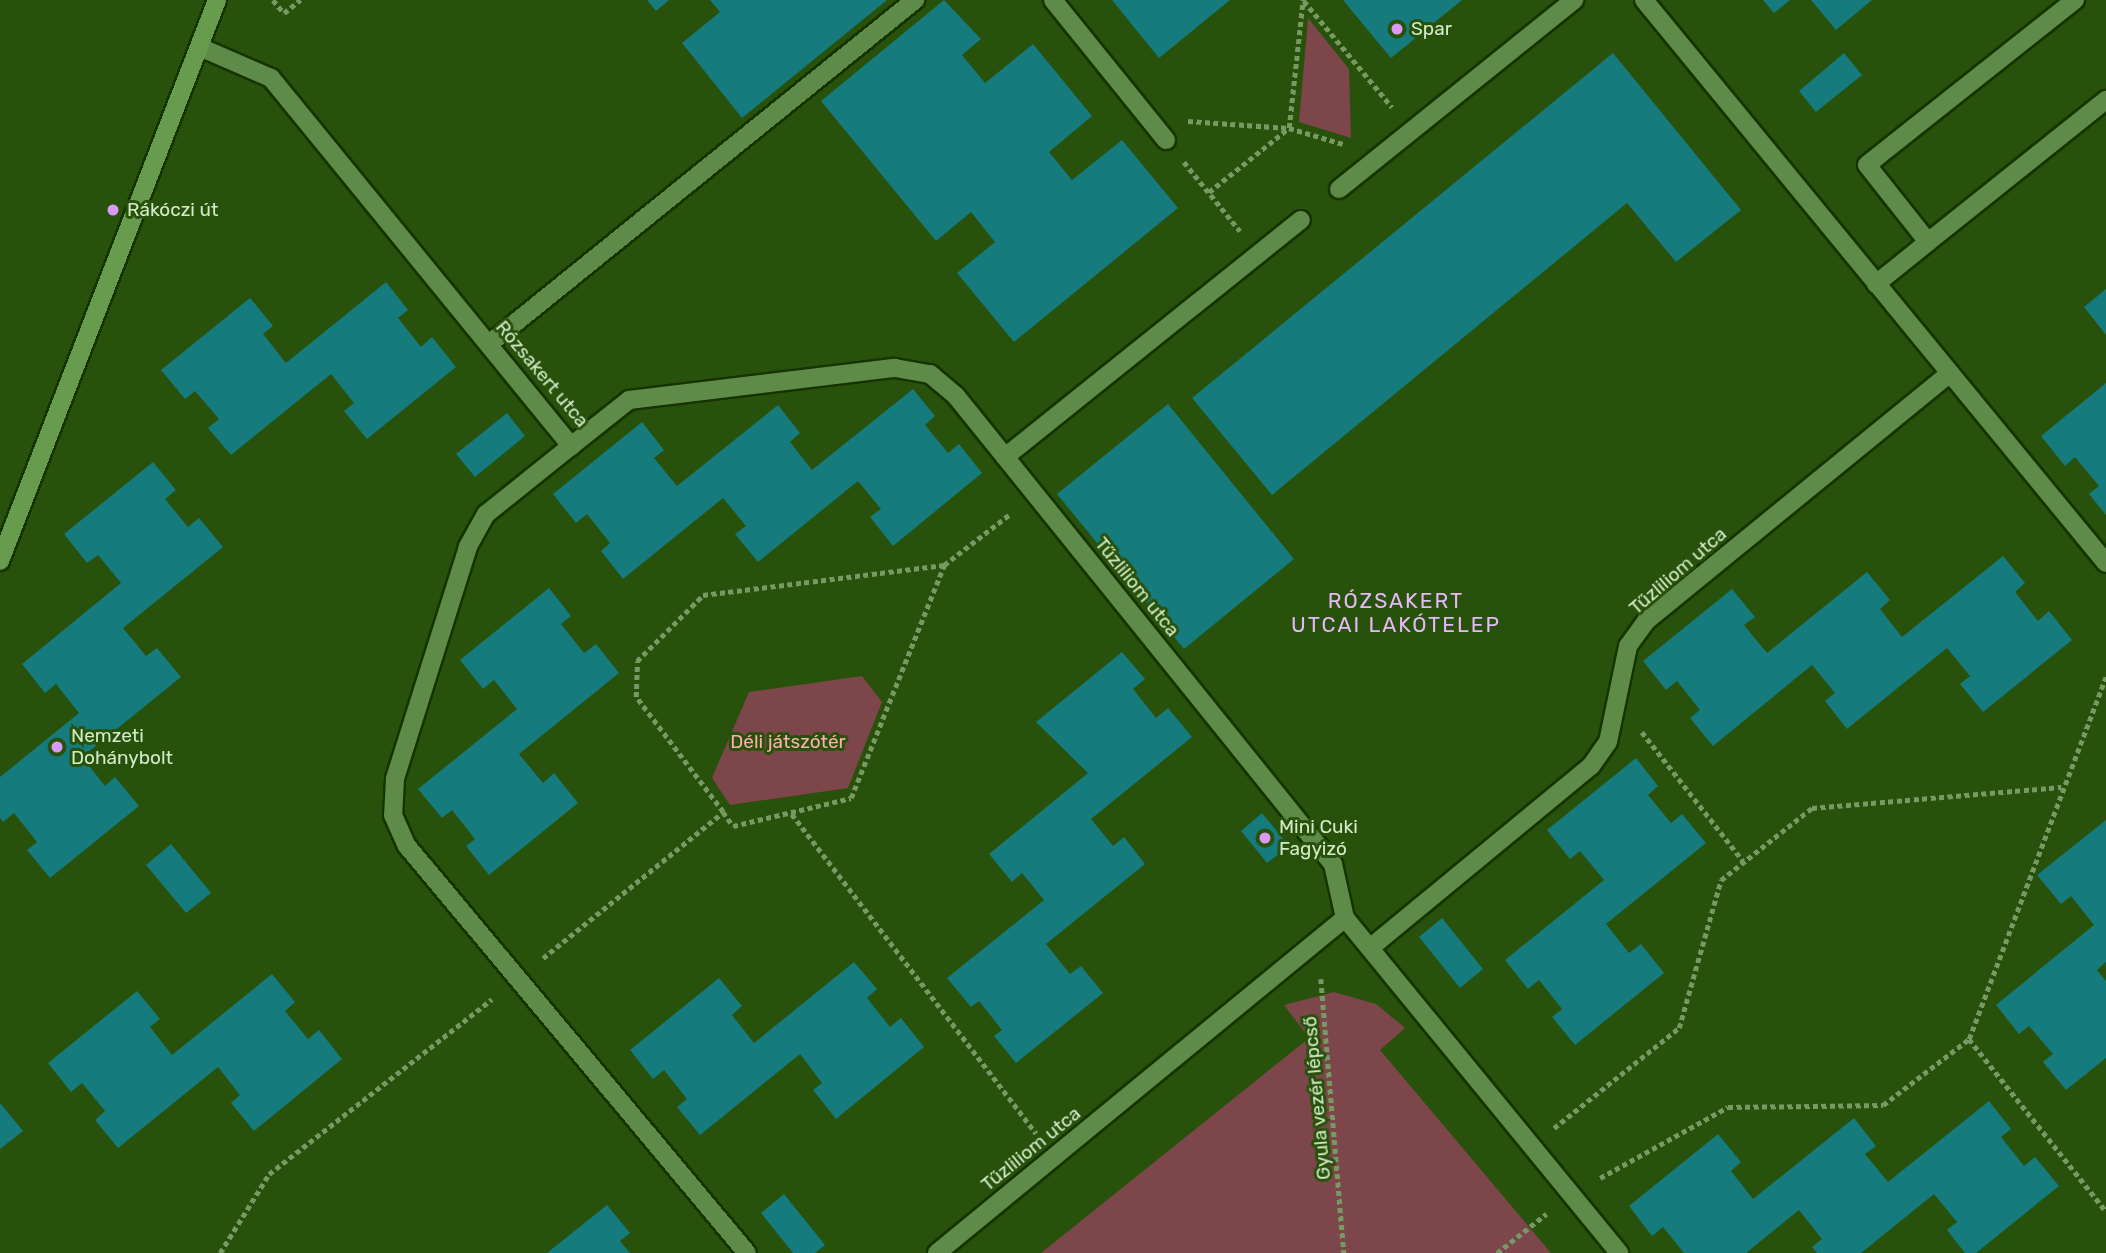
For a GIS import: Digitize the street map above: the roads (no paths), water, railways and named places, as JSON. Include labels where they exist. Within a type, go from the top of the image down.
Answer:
[{"type":"street","points":[[0,561],[202,48],[217,0]]},
{"type":"street","points":[[489,344],[915,0]]},
{"type":"street","points":[[1053,0],[1166,139]]},
{"type":"street","points":[[1339,189],[1574,0]]},
{"type":"street","points":[[1643,0],[2106,563]]},
{"type":"street","points":[[1928,242],[1867,165],[2075,0]]},
{"type":"street","name":"Rózsakert utca","points":[[202,48],[271,78],[571,446],[629,400],[895,368],[930,374],[1005,457]]},
{"type":"street","points":[[1876,284],[2106,100]]},
{"type":"street","points":[[1005,457],[1301,220]]},
{"type":"street","name":"Tűzliliom utca","points":[[1370,948],[1591,766],[1608,742],[1628,646],[1646,621],[1949,374]]},
{"type":"street","points":[[571,446],[485,514],[468,547],[395,779],[393,816],[407,846],[747,1253]]},
{"type":"street","name":"Tűzliliom utca","points":[[1005,457],[1334,864],[1345,918],[1619,1253]]},
{"type":"street","name":"Tűzliliom utca","points":[[937,1253],[1345,918]]},
{"type":"place","name":"Spar","points":[[1397,29]]},
{"type":"place","name":"Rákóczi út","points":[[113,210]]},
{"type":"place","name":"Nemzeti Dohánybolt","points":[[57,747]]},
{"type":"place","name":"Mini Cuki Fagyizó","points":[[1265,838]]},
{"type":"district","name":"RÓZSAKERT UTCAI LAKÓTELEP","points":[[1396,613]]},
{"type":"park label","name":"Déli játszótér","points":[[788,742]]}]
